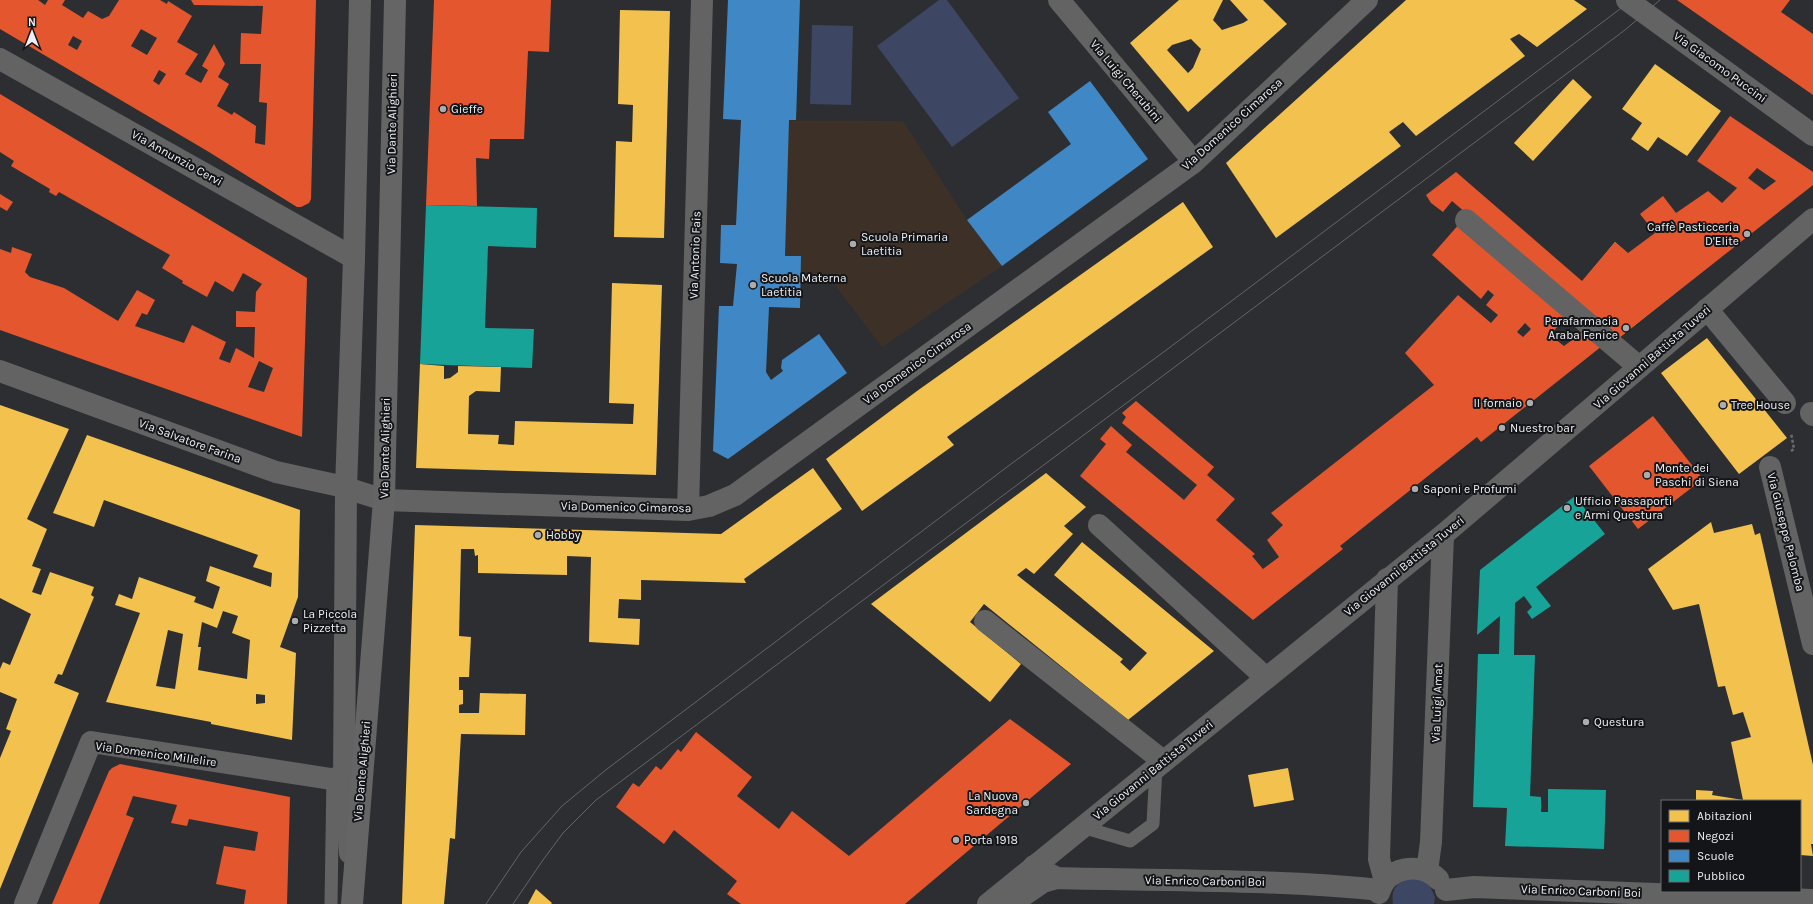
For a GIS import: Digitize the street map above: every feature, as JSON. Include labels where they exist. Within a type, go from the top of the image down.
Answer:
[{"type":"main road","name":"Via Dante Alighieri","points":[[352,899],[384,500],[394,0]]},
{"type":"street","name":"Via Dante Alighieri","points":[[352,899],[339,781],[343,487],[360,0]]},
{"type":"street","name":"Via Antonio Fais","points":[[688,510],[702,0]]},
{"type":"street","name":"Via Luigi Cherubini","points":[[1059,0],[1194,162]]},
{"type":"street","name":"Via Domenico Cimarosa","points":[[384,500],[688,510],[709,506],[736,495],[1194,162],[1366,0]]},
{"type":"street","name":"Via Giacomo Puccini","points":[[1627,0],[1813,135]]},
{"type":"street","name":"Via Annunzio Cervi","points":[[0,59],[350,255]]},
{"type":"street","name":"Via Giovanni Battista Tuveri","points":[[988,904],[1443,535],[1813,219]]},
{"type":"street","points":[[1466,220],[1639,367]]},
{"type":"street","points":[[1707,309],[1785,403]]},
{"type":"street","name":"Via Salvatore Farina","points":[[0,372],[276,472],[343,487],[384,500]]},
{"type":"street","name":"Via Giuseppe Palomba","points":[[1770,467],[1813,644]]},
{"type":"street","points":[[1099,525],[1266,678]]},
{"type":"street","name":"Via Luigi Amat","points":[[1427,871],[1431,842],[1443,535]]},
{"type":"street","points":[[1381,892],[1379,859],[1387,579]]},
{"type":"street","points":[[985,621],[1160,764]]},
{"type":"street","name":"Via Domenico Millelire","points":[[25,904],[91,742],[339,781]]},
{"type":"street","name":"Via Enrico Carboni Boi","points":[[1034,866],[1057,878],[1326,884],[1381,892]]},
{"type":"street","points":[[1381,892],[1394,873],[1404,869],[1416,868],[1427,871]]},
{"type":"street","name":"Via Enrico Carboni Boi","points":[[1427,871],[1438,879],[1447,897],[1474,887],[1813,900]]},
{"type":"street","points":[[1011,904],[1043,882],[1057,878]]},
{"type":"lane","points":[[350,255],[351,0]]},
{"type":"lane","points":[[1082,827],[1130,840],[1154,824],[1160,764]]},
{"type":"lane","points":[[331,904],[339,781]]},
{"type":"path","points":[[1770,467],[1794,449],[1785,403]]},
{"type":"shaded area","points":[[939,0],[947,0],[1019,98],[952,147],[877,46]]},
{"type":"shaded area","points":[[812,25],[853,26],[851,105],[810,104]]},
{"type":"shaded area","name":"Scuola Primaria Laetitia","points":[[741,120],[903,121],[967,220],[1002,266],[882,347],[832,281],[801,280],[800,308],[733,306],[737,264],[720,263],[721,225],[736,225]]},
{"type":"shaded area","points":[[1417,878],[1429,884],[1435,897],[1434,904],[1393,904],[1393,892],[1395,888],[1406,880]]},
{"type":"building: Abitazioni","points":[[1179,0],[1223,0],[1213,20],[1222,30],[1248,20],[1230,0],[1263,0],[1287,24],[1188,112],[1130,43]],"holes":[[[1191,39],[1201,49],[1193,68],[1188,73],[1167,50],[1172,45]]]},
{"type":"building: Abitazioni","points":[[1406,0],[1574,0],[1587,9],[1537,47],[1519,34],[1510,39],[1525,56],[1416,136],[1403,122],[1389,132],[1401,146],[1276,238],[1226,163]]},
{"type":"building: Abitazioni","points":[[620,10],[670,11],[664,238],[614,237],[616,141],[632,142],[633,105],[618,104]]},
{"type":"building: Abitazioni","points":[[1655,64],[1721,111],[1687,156],[1658,137],[1648,151],[1631,139],[1642,123],[1622,109]]},
{"type":"building: Abitazioni","points":[[1573,79],[1592,97],[1533,161],[1514,143]]},
{"type":"building: Abitazioni","points":[[1183,202],[1213,247],[947,437],[954,445],[862,511],[826,459],[917,391]]},
{"type":"building: Abitazioni","points":[[1615,242],[1674,294],[1615,341],[1567,300]]},
{"type":"building: Abitazioni","points":[[612,283],[662,285],[656,475],[416,468],[420,364],[444,366],[444,379],[450,378],[458,372],[458,366],[501,367],[500,392],[476,391],[469,396],[468,434],[499,435],[498,444],[514,445],[515,421],[633,424],[634,404],[609,403]]},
{"type":"building: Abitazioni","name":"Tree House","points":[[1707,338],[1787,438],[1739,474],[1661,373]]},
{"type":"building: Abitazioni","points":[[0,405],[69,429],[27,519],[47,529],[32,566],[41,569],[32,592],[41,595],[50,572],[94,587],[91,595],[94,597],[62,675],[58,674],[54,683],[79,693],[0,889],[0,758],[11,731],[6,729],[17,699],[0,692],[0,669],[3,662],[10,665],[31,614],[0,598]]},
{"type":"building: Abitazioni","points":[[87,435],[300,510],[298,597],[280,647],[296,653],[292,740],[211,724],[211,722],[106,702],[140,613],[115,605],[119,594],[132,599],[139,577],[196,597],[194,602],[213,609],[220,587],[206,581],[210,566],[271,587],[272,573],[253,567],[258,555],[104,500],[94,527],[53,513]],"holes":[[[223,611],[238,616],[232,633],[250,640],[247,679],[198,670],[201,647],[198,647],[202,622],[217,628]],[[168,630],[183,634],[175,689],[156,686]],[[256,694],[265,695],[265,703],[256,704]]]},
{"type":"building: Abitazioni","points":[[813,468],[842,509],[744,579],[746,583],[641,580],[641,600],[619,599],[618,618],[640,619],[639,645],[589,642],[591,557],[567,556],[567,575],[478,573],[478,555],[475,556],[474,549],[461,549],[459,636],[471,637],[469,677],[459,677],[459,690],[463,690],[463,704],[459,705],[459,713],[479,713],[480,693],[526,694],[525,735],[461,734],[455,839],[450,838],[444,904],[402,904],[415,525],[721,534]]},
{"type":"building: Abitazioni","points":[[1046,473],[1086,507],[1064,526],[1073,534],[1034,574],[1026,568],[1017,575],[1123,659],[1120,662],[1130,671],[1147,653],[1054,575],[1082,542],[1214,651],[1128,720],[984,604],[970,622],[1021,664],[990,702],[871,604]]},
{"type":"building: Abitazioni","points":[[1711,522],[1714,533],[1752,524],[1755,535],[1760,533],[1813,765],[1813,844],[1811,844],[1813,856],[1801,855],[1801,800],[1743,800],[1731,742],[1751,737],[1743,712],[1733,715],[1725,686],[1718,687],[1699,604],[1673,610],[1648,569]]},
{"type":"building: Abitazioni","points":[[1288,768],[1294,800],[1254,807],[1248,775]]},
{"type":"building: Abitazioni","points":[[1696,790],[1713,791],[1712,795],[1743,800],[1696,800]]},
{"type":"building: Abitazioni","points":[[536,889],[552,903],[528,904]]},
{"type":"building: Negozi","points":[[0,0],[38,0],[45,5],[48,0],[65,0],[62,5],[83,18],[88,11],[102,19],[109,16],[119,0],[160,0],[167,4],[168,1],[192,16],[177,42],[198,54],[185,74],[201,83],[208,70],[202,66],[214,44],[225,64],[218,77],[229,84],[217,106],[232,115],[234,112],[256,126],[255,143],[265,145],[267,103],[259,102],[261,64],[240,64],[241,33],[261,34],[263,6],[194,5],[191,0],[316,0],[311,199],[309,203],[301,207],[297,207],[209,152],[0,29]],"holes":[[[141,29],[157,38],[147,55],[131,46]],[[73,36],[82,41],[77,50],[68,45]],[[159,70],[166,74],[159,85],[153,81]]]},
{"type":"building: Negozi","points":[[434,0],[551,0],[549,52],[528,51],[524,139],[490,139],[489,159],[476,158],[477,206],[426,205]]},
{"type":"building: Negozi","points":[[1677,0],[1790,0],[1781,12],[1813,34],[1813,95]]},
{"type":"building: Negozi","points":[[0,94],[307,278],[302,437],[0,330],[0,249],[11,253],[12,247],[32,254],[25,272],[30,277],[64,288],[118,321],[137,290],[155,300],[147,315],[142,313],[135,326],[184,343],[192,325],[226,342],[219,359],[230,363],[236,348],[254,358],[255,327],[236,327],[236,311],[255,312],[256,292],[262,284],[243,273],[233,292],[215,281],[207,297],[182,283],[183,281],[162,268],[170,255],[59,192],[56,196],[49,192],[50,189],[11,166],[14,161],[0,152]],"holes":[[[259,361],[273,368],[264,392],[248,387]]]},
{"type":"building: Negozi","points":[[1730,116],[1813,172],[1813,185],[1615,341],[1452,201],[1443,212],[1431,203],[1426,195],[1456,172],[1582,281],[1615,242],[1628,253],[1655,233],[1640,214],[1663,196],[1676,213],[1708,191],[1722,203],[1737,188],[1697,161]],"holes":[[[1757,168],[1776,181],[1764,190],[1748,178]]]},
{"type":"building: Negozi","points":[[0,194],[13,202],[7,211],[0,207]]},
{"type":"building: Negozi","points":[[1460,223],[1567,316],[1550,335],[1564,346],[1584,331],[1602,346],[1481,442],[1477,437],[1340,546],[1343,549],[1253,620],[1080,476],[1106,444],[1100,439],[1111,426],[1132,445],[1126,452],[1184,500],[1197,485],[1122,423],[1126,417],[1122,413],[1136,401],[1214,467],[1207,475],[1235,499],[1216,520],[1255,554],[1252,556],[1263,569],[1279,557],[1267,540],[1283,525],[1271,513],[1434,385],[1405,353],[1458,295],[1491,323],[1498,315],[1486,305],[1494,295],[1488,290],[1481,299],[1432,255]],"holes":[[[1525,323],[1531,329],[1523,337],[1517,332]]]},
{"type":"building: Negozi","points":[[1653,416],[1703,479],[1638,529],[1589,466]]},
{"type":"building: Negozi","points":[[1010,719],[1071,764],[905,904],[741,904],[727,894],[737,881],[674,830],[664,844],[616,807],[633,783],[639,787],[656,766],[661,770],[678,749],[681,752],[696,732],[752,777],[737,796],[779,829],[792,811],[849,856]]},
{"type":"building: Negozi","points":[[120,764],[290,797],[287,904],[244,904],[246,890],[216,884],[224,846],[255,851],[258,832],[189,819],[187,826],[171,823],[177,805],[133,796],[126,815],[134,818],[99,904],[52,904],[109,771]]},
{"type":"building: Scuole","points":[[728,0],[800,0],[796,120],[789,120],[785,256],[801,256],[800,308],[769,307],[766,372],[771,380],[783,371],[781,368],[782,360],[819,334],[847,373],[728,459],[713,451],[719,306],[733,306],[737,264],[720,263],[721,225],[736,225],[741,120],[723,119]]},
{"type":"building: Scuole","points":[[1090,81],[1148,159],[1002,266],[967,220],[1071,144],[1048,112]]},
{"type":"building: Pubblico","points":[[426,205],[537,208],[536,248],[488,246],[485,328],[534,329],[532,368],[420,364]]},
{"type":"building: Pubblico","points":[[1575,496],[1605,534],[1536,587],[1551,606],[1532,619],[1527,612],[1532,607],[1524,596],[1515,603],[1514,655],[1535,655],[1530,796],[1541,797],[1541,812],[1548,812],[1548,789],[1606,790],[1604,849],[1505,846],[1507,808],[1473,807],[1478,654],[1499,654],[1500,616],[1477,635],[1480,570]]},
{"type":"tram line","points":[[486,904],[521,852],[562,806],[607,769],[1011,464],[1165,351],[1632,0]]},
{"type":"tram line","points":[[513,904],[563,833],[596,800],[1625,30],[1660,0]]},
{"type":"place","name":"Gieffe","points":[[443,109]]},
{"type":"place","name":"Caffè Pasticceria D'Elite","points":[[1747,234]]},
{"type":"place","name":"Scuola Primaria Laetitia","points":[[853,244]]},
{"type":"place","name":"Scuola Materna Laetitia","points":[[753,285]]},
{"type":"place","name":"Parafarmacia Araba Fenice","points":[[1626,328]]},
{"type":"place","name":"Il fornaio","points":[[1530,403]]},
{"type":"place","name":"Tree House","points":[[1723,405]]},
{"type":"place","name":"Nuestro bar","points":[[1502,428]]},
{"type":"place","name":"Monte dei Paschi di Siena","points":[[1647,475]]},
{"type":"place","name":"Saponi e Profumi","points":[[1415,489]]},
{"type":"place","name":"Ufficio Passaporti e Armi Questura","points":[[1567,508]]},
{"type":"place","name":"Hobby","points":[[538,535]]},
{"type":"place","name":"La Piccola Pizzetta","points":[[295,621]]},
{"type":"place","name":"Questura","points":[[1586,722]]},
{"type":"place","name":"La Nuova Sardegna","points":[[1026,803]]},
{"type":"place","name":"Porta 1918","points":[[956,840]]}]
